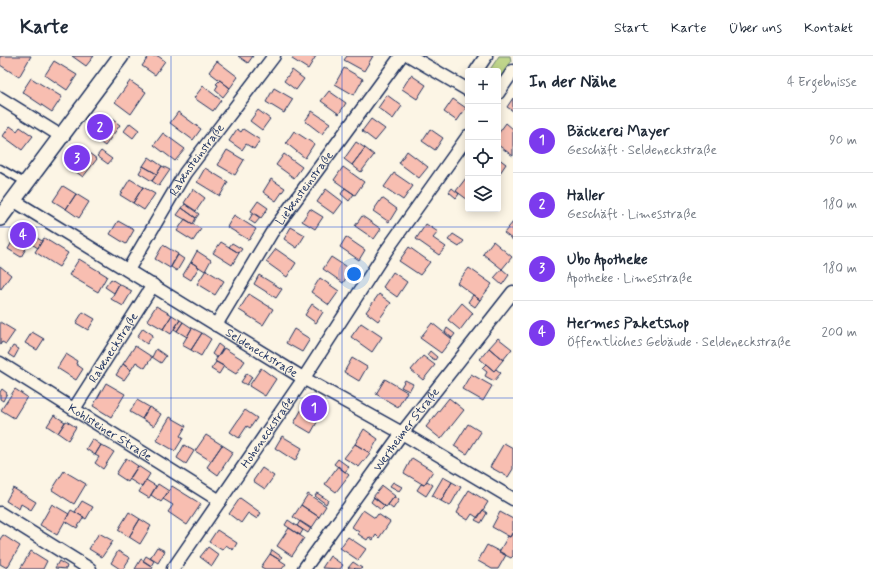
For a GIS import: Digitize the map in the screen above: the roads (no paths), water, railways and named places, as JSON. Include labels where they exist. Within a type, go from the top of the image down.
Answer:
[{"type":"street","points":[[0,218],[121,56]]},
{"type":"street","name":"Rabensteinstraße","points":[[128,270],[185,173],[274,56]]},
{"type":"street","name":"Liebensteinstraße","points":[[216,325],[272,232],[400,56]]},
{"type":"street","points":[[410,56],[465,86]]},
{"type":"street","points":[[478,68],[486,56]]},
{"type":"street","points":[[501,89],[513,71]]},
{"type":"street","points":[[0,98],[61,136]]},
{"type":"street","name":"Hoheneckstraße","points":[[173,569],[303,378],[386,251],[465,140]]},
{"type":"street","name":"Seldeneckstraße","points":[[13,200],[303,378],[513,499]]},
{"type":"street","name":"Rabeneckstraße","points":[[74,409],[153,285]]},
{"type":"street","name":"Wertheimer Straße","points":[[304,569],[402,434],[513,292]]},
{"type":"street","name":"Kohlsteiner Straße","points":[[0,364],[220,501]]},
{"type":"street","points":[[0,513],[90,569]]},
{"type":"lane","points":[[0,168],[26,183]]},
{"type":"place","name":"Haller","points":[[100,127]]},
{"type":"place","name":"Ubo Apotheke","points":[[77,158]]},
{"type":"place","name":"Hermes Paketshop","points":[[23,235]]},
{"type":"place","name":"Bäckerei Mayer","points":[[314,408]]}]
